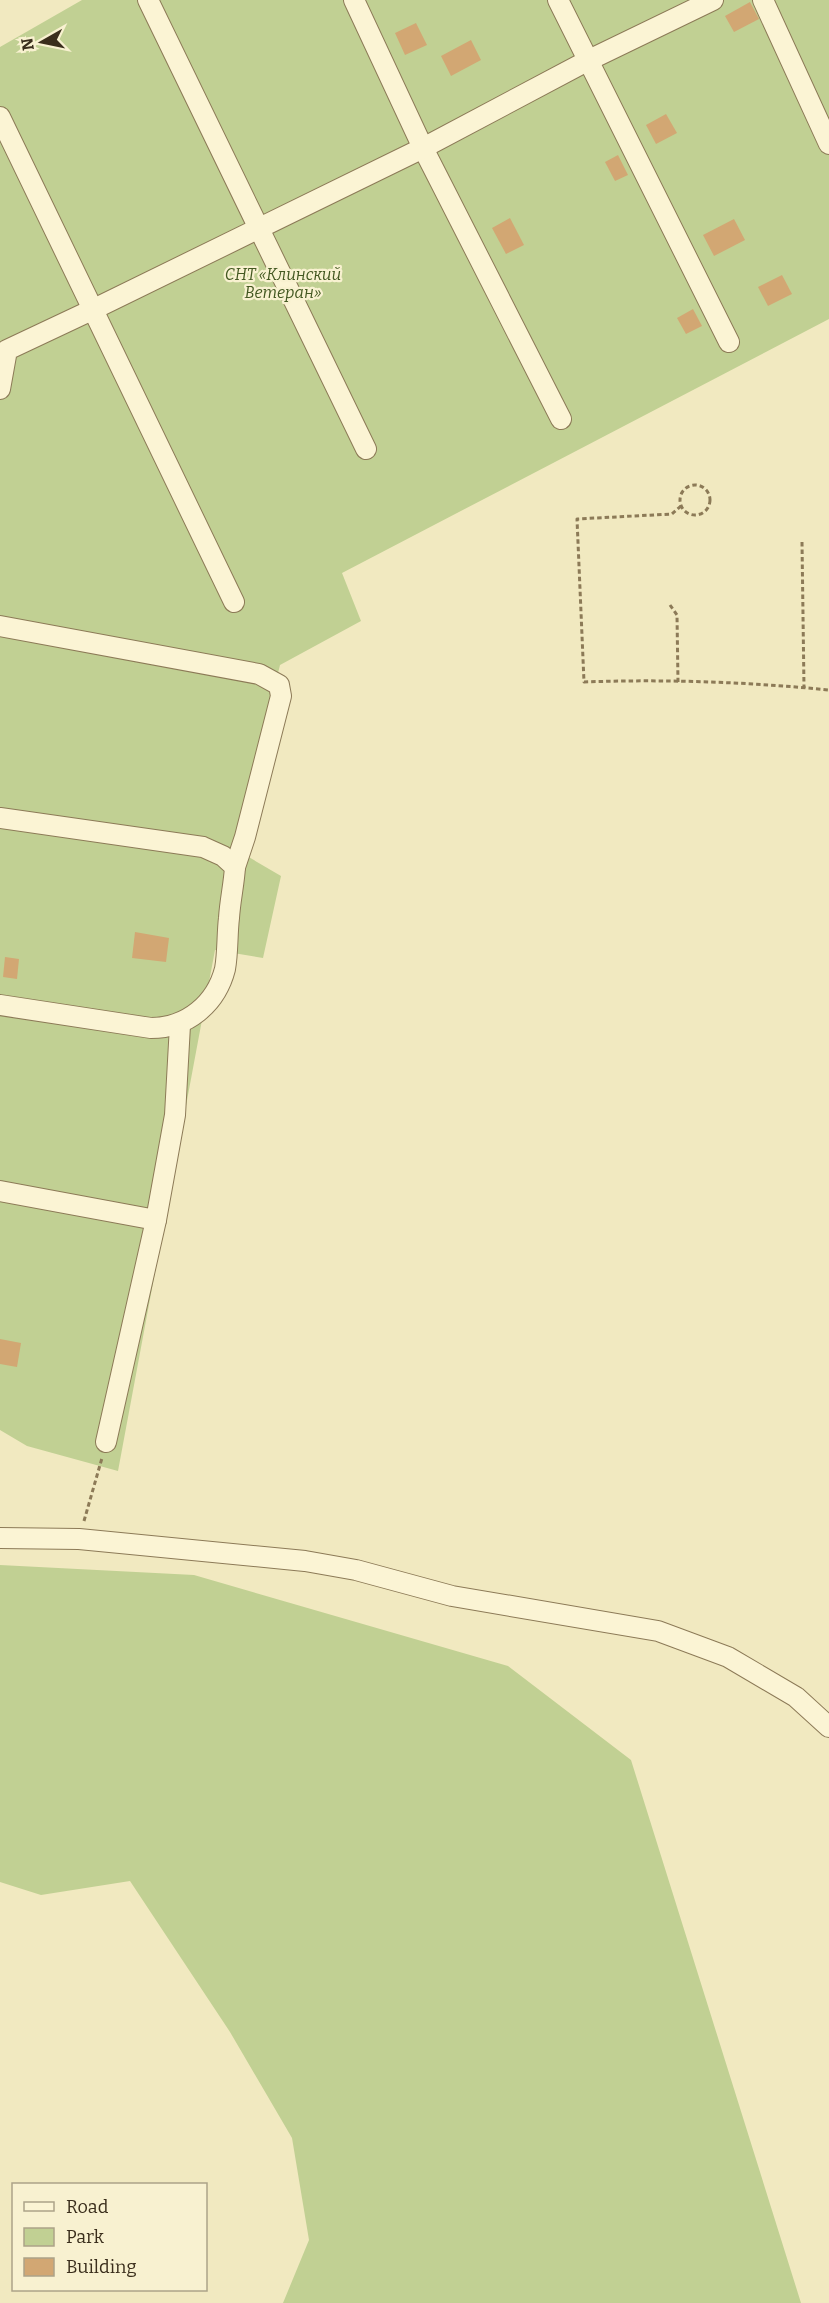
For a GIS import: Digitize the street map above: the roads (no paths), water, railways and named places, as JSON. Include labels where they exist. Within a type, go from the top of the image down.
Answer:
[{"type":"street","points":[[148,0],[366,449]]},
{"type":"street","points":[[354,0],[423,148],[561,419]]},
{"type":"street","points":[[558,0],[729,342]]},
{"type":"street","points":[[0,389],[7,350],[423,148],[587,60],[713,0]]},
{"type":"street","points":[[763,0],[829,144]]},
{"type":"street","points":[[0,117],[234,602]]},
{"type":"street","points":[[0,626],[259,674],[279,686],[281,696],[245,837],[235,867],[225,969],[216,992],[196,1014],[180,1024],[167,1028],[151,1028],[0,1005]]},
{"type":"street","points":[[0,818],[203,847],[223,856],[235,867]]},
{"type":"street","points":[[106,1442],[156,1220],[175,1115],[180,1024]]},
{"type":"street","points":[[0,1191],[156,1220]]},
{"type":"street","points":[[0,1538],[79,1539],[305,1561],[356,1570],[452,1596],[658,1631],[728,1657],[795,1697],[829,1726]]},
{"type":"park label","name":"СНТ «Клинский Ветеран»","points":[[283,283]]}]
